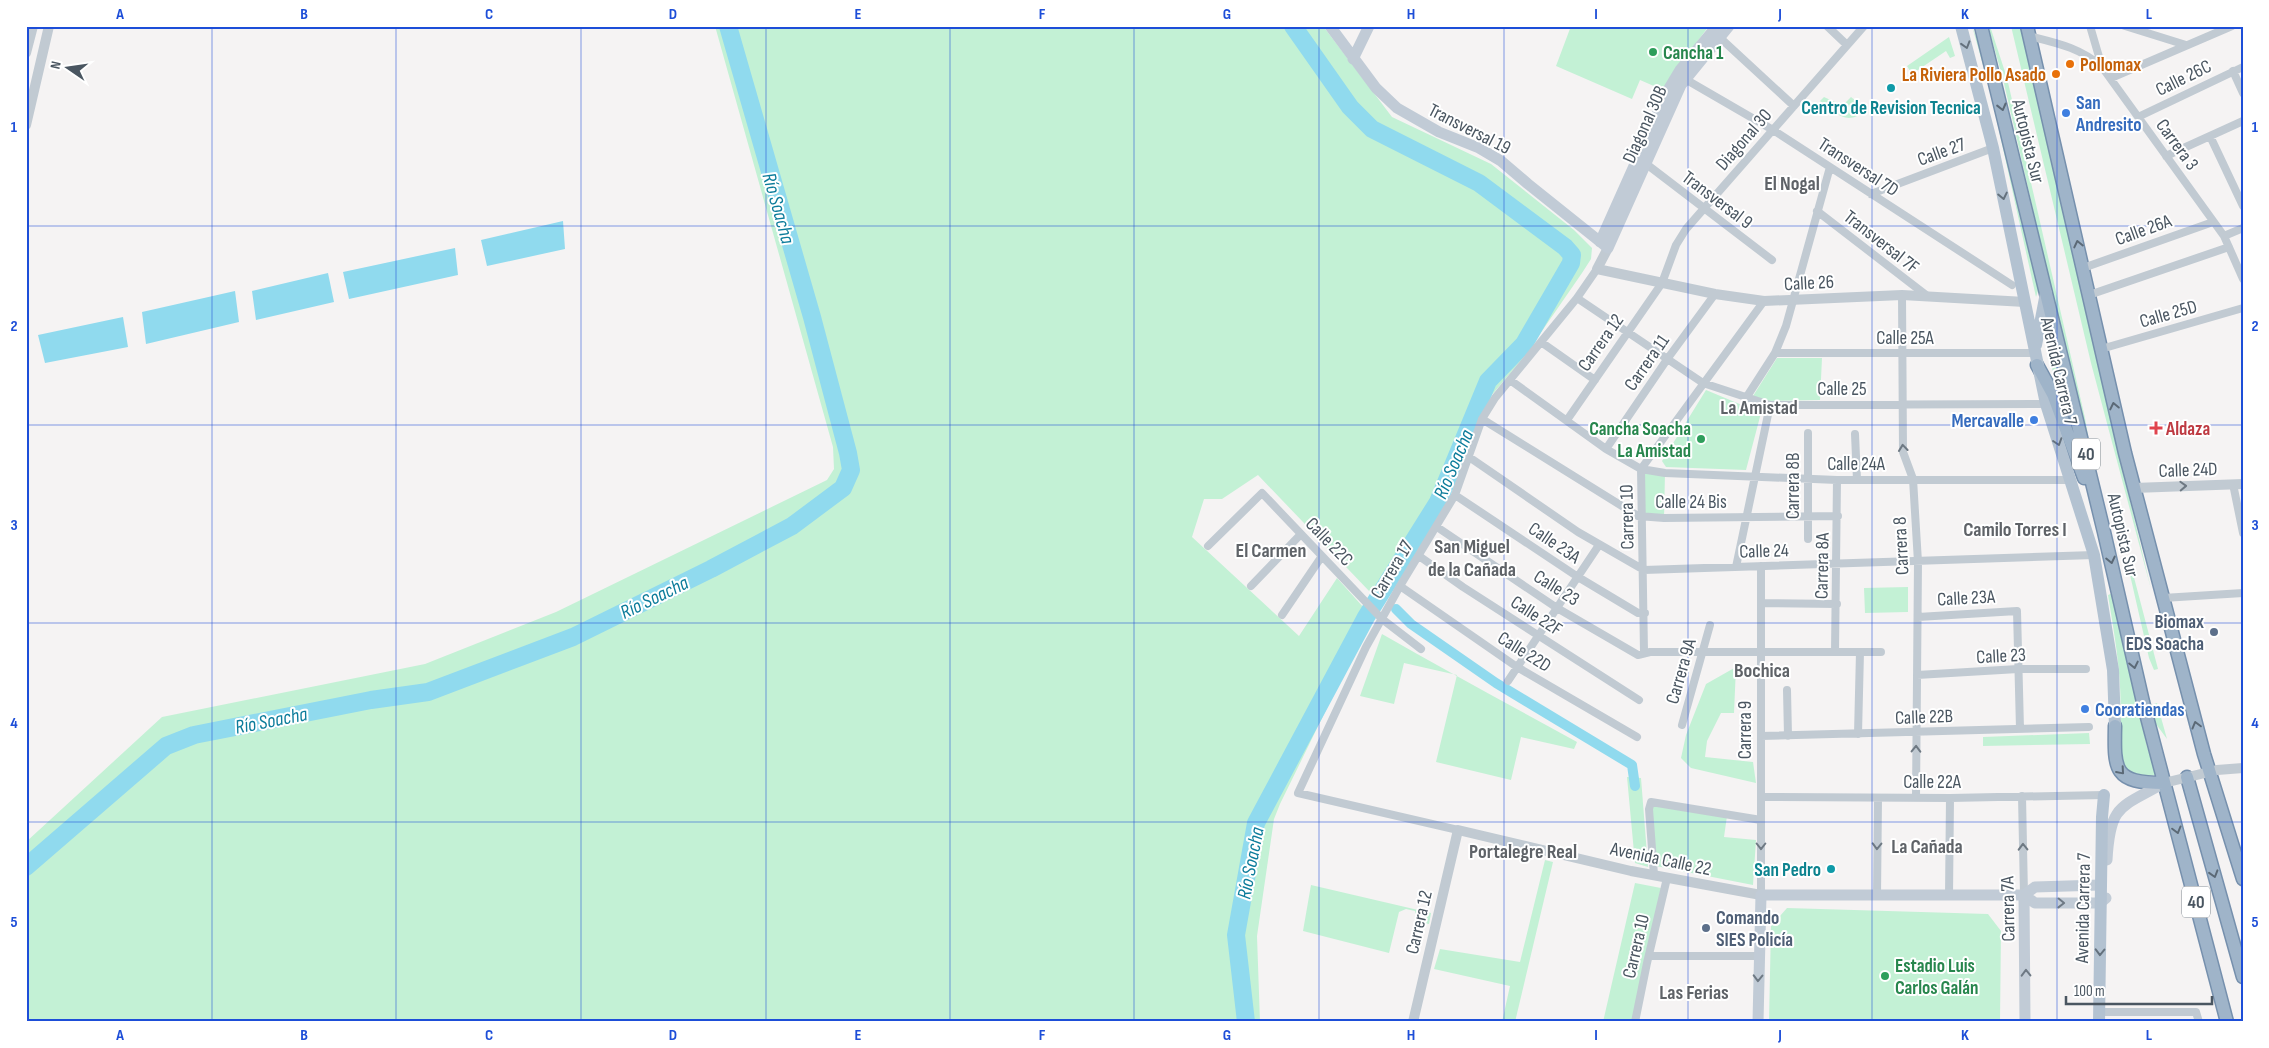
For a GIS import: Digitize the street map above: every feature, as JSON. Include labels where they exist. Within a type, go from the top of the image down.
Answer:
[{"type":"highway","name":"Autopista Sur","points":[[1981,26],[2047,291],[2137,679],[2227,1022]]},
{"type":"highway","name":"Autopista Sur","points":[[2028,31],[2134,488],[2210,772],[2243,879]]},
{"type":"highway","points":[[2036,359],[2063,419],[2104,532]]},
{"type":"highway","points":[[2114,726],[2114,760],[2117,768],[2128,778],[2135,781],[2164,783]]},
{"type":"highway","name":"40","points":[[2187,777],[2243,977]]},
{"type":"main road","name":"Transversal 19","points":[[1330,26],[1376,88],[1397,108],[1439,132],[1479,148],[1502,161],[1604,245]]},
{"type":"main road","points":[[1353,59],[1369,26]]},
{"type":"main road","name":"Diagonal 30B","points":[[1604,245],[1668,90],[1680,70],[1717,32],[1729,26]]},
{"type":"main road","name":"Avenida Carrera 7","points":[[1961,26],[1993,148],[2046,404],[2094,555],[2114,670],[2114,726]]},
{"type":"main road","name":"Diagonal 30B","points":[[1604,245],[1685,78],[1717,32]]},
{"type":"main road","points":[[2036,359],[2047,291]]},
{"type":"main road","points":[[2100,903],[2106,900],[2108,835],[2115,814],[2131,799],[2164,783]]},
{"type":"main road","name":"Avenida Carrera 7","points":[[2099,1017],[2100,885],[2104,795]]},
{"type":"main road","name":"Avenida Calle 22","points":[[1761,895],[2024,895],[2035,888],[2100,885]]},
{"type":"main road","points":[[1758,1022],[1758,956],[1761,895]]},
{"type":"main road","name":"Avenida Calle 22","points":[[2024,895],[2035,903],[2100,903]]},
{"type":"main road","name":"Carrera 7A","points":[[2024,895],[2025,1022]]},
{"type":"street","points":[[26,53],[33,26]]},
{"type":"street","points":[[26,125],[49,26]]},
{"type":"street","points":[[1827,26],[1847,45]]},
{"type":"street","name":"Diagonal 30","points":[[1662,283],[1676,245],[1686,230],[1864,26]]},
{"type":"street","name":"Carrera 3","points":[[2090,26],[2102,67],[2224,236],[2243,279]]},
{"type":"street","points":[[2126,26],[2186,45]]},
{"type":"street","points":[[2111,78],[2232,26]]},
{"type":"street","points":[[2028,31],[2089,56],[2102,67]]},
{"type":"street","points":[[1717,32],[1794,106]]},
{"type":"street","name":"Calle 26C","points":[[2138,117],[2243,66]]},
{"type":"street","points":[[2232,71],[2243,93]]},
{"type":"street","name":"Transversal 7D","points":[[1685,78],[1773,130],[2012,285]]},
{"type":"street","points":[[2166,156],[2243,121]]},
{"type":"street","points":[[2210,136],[2243,206]]},
{"type":"street","name":"Calle 27","points":[[1871,194],[1993,148]]},
{"type":"street","name":"Transversal 9","points":[[1645,163],[1772,260]]},
{"type":"street","points":[[1746,398],[1775,353],[1793,301],[1830,167]]},
{"type":"street","name":"Transversal 7F","points":[[1817,212],[1926,295]]},
{"type":"street","name":"Calle 26A","points":[[2083,268],[2213,222]]},
{"type":"street","points":[[2224,236],[2243,228]]},
{"type":"street","name":"Carrera 17","points":[[1298,793],[1379,616],[1419,556],[1455,495],[1482,419],[1495,398],[1577,298],[1597,269],[1604,245]]},
{"type":"street","points":[[2089,295],[2228,247]]},
{"type":"street","name":"Calle 26","points":[[1597,269],[1715,294],[1764,301],[1926,295],[2025,302]]},
{"type":"street","name":"Carrera 12","points":[[1567,420],[1662,283]]},
{"type":"street","name":"Carrera 11","points":[[1606,449],[1668,358],[1715,294]]},
{"type":"street","name":"Carrera 8","points":[[1902,295],[1903,452],[1912,479],[1918,562],[1916,798]]},
{"type":"street","name":"Calle 25","points":[[1577,298],[1703,383],[1770,404],[2046,404]]},
{"type":"street","name":"Carrera 10","points":[[1641,654],[1644,570],[1641,469],[1764,301]]},
{"type":"street","name":"Calle 25D","points":[[2101,349],[2243,308]]},
{"type":"street","points":[[1541,342],[1595,380]]},
{"type":"street","name":"Calle 25A","points":[[1775,353],[1902,353],[2036,359]]},
{"type":"street","points":[[1510,380],[1606,449],[1641,469]]},
{"type":"street","points":[[1736,567],[1770,404]]},
{"type":"street","name":"Calle 24 Bis","points":[[1482,419],[1642,517],[1838,516]]},
{"type":"street","name":"Carrera 8B","points":[[1808,433],[1808,539]]},
{"type":"street","points":[[1855,434],[1857,480]]},
{"type":"street","points":[[1469,457],[1502,482],[1599,545],[1644,570]]},
{"type":"street","name":"Calle 24A","points":[[1641,469],[1665,473],[1837,480],[2071,480]]},
{"type":"street","name":"Carrera 8A","points":[[1835,652],[1837,480]]},
{"type":"street","points":[[2238,484],[2243,532]]},
{"type":"street","name":"Calle 24D","points":[[2134,488],[2238,484]]},
{"type":"street","name":"Calle 22C","points":[[1208,546],[1262,493],[1379,616],[1421,649]]},
{"type":"street","name":"Calle 23A","points":[[1455,495],[1578,577],[1641,613]]},
{"type":"street","name":"Calle 23","points":[[1437,527],[1557,608],[1641,654]]},
{"type":"street","points":[[1251,586],[1301,534]]},
{"type":"street","points":[[1508,681],[1599,545]]},
{"type":"street","name":"Calle 24","points":[[1644,570],[2094,555]]},
{"type":"street","points":[[1282,615],[1322,556]]},
{"type":"street","name":"Calle 22F","points":[[1419,556],[1639,700]]},
{"type":"street","name":"Carrera 9","points":[[1761,566],[1761,895]]},
{"type":"street","name":"Calle 22D","points":[[1400,586],[1518,667],[1637,737]]},
{"type":"street","points":[[2163,598],[2243,593]]},
{"type":"street","points":[[1761,603],[1837,604]]},
{"type":"street","name":"Calle 23A","points":[[1918,616],[2017,611],[2018,669]]},
{"type":"street","name":"Carrera 9A","points":[[1682,725],[1710,625]]},
{"type":"street","points":[[1858,734],[1860,652]]},
{"type":"street","points":[[1641,654],[1881,652]]},
{"type":"street","points":[[2018,669],[2020,729]]},
{"type":"street","name":"Calle 23","points":[[1917,675],[2018,669],[2086,669]]},
{"type":"street","points":[[1787,690],[1788,736]]},
{"type":"street","name":"Calle 22B","points":[[1761,736],[2089,727]]},
{"type":"street","points":[[2164,783],[2210,772],[2243,768]]},
{"type":"street","name":"Avenida Calle 22","points":[[1298,793],[1667,878],[1761,895]]},
{"type":"street","name":"Calle 22A","points":[[1761,797],[1950,798],[2104,795]]},
{"type":"street","name":"Carrera 7A","points":[[2022,796],[2024,895]]},
{"type":"street","points":[[1877,896],[1878,798]]},
{"type":"street","points":[[1949,896],[1950,798]]},
{"type":"street","points":[[1654,875],[1649,809],[1651,802],[1761,820]]},
{"type":"street","name":"Carrera 12","points":[[1413,1022],[1458,830]]},
{"type":"street","name":"Carrera 10","points":[[1636,1022],[1667,878]]},
{"type":"street","points":[[1649,956],[1758,956]]},
{"type":"street","points":[[2099,1017],[2196,1012],[2199,1022]]},
{"type":"green space","points":[[715,26],[1323,26],[1392,117],[1491,164],[1574,230],[1592,248],[1591,259],[1582,273],[1524,357],[1485,403],[1450,492],[1370,620],[1280,804],[1274,819],[1257,936],[1260,1022],[26,1022],[26,842],[162,717],[425,664],[556,612],[827,480],[834,469],[833,447]],"holes":[[[1258,475],[1370,592],[1370,598],[1364,608],[1337,578],[1299,636],[1192,537],[1204,499],[1222,499]]]},
{"type":"green space","points":[[1571,26],[1709,26],[1673,73],[1663,90],[1640,80],[1632,99],[1556,66]]},
{"type":"green space","points":[[1972,26],[1981,50],[2039,288],[2036,297],[1990,90]]},
{"type":"green space","points":[[1988,26],[1990,26],[2007,78],[2085,418],[2097,487],[2003,79]]},
{"type":"green space","points":[[2011,26],[2021,26],[2097,362],[2151,589],[2091,363]]},
{"type":"green space","points":[[1949,37],[1955,56],[1950,58],[1946,51],[1912,74],[1907,66]]},
{"type":"green space","points":[[1824,97],[1835,102],[1845,103],[1851,97],[1867,110],[1860,115],[1848,118],[1843,117],[1820,101]]},
{"type":"green space","points":[[2048,326],[2073,431],[2052,367]]},
{"type":"green space","points":[[1777,358],[1822,358],[1820,400],[1769,401],[1753,396]]},
{"type":"green space","points":[[1706,390],[1761,413],[1746,470],[1666,467],[1662,461]]},
{"type":"green space","points":[[1641,469],[1665,473],[1664,518],[1642,517]]},
{"type":"green space","points":[[2128,566],[2131,566],[2158,669],[2154,670],[2149,658]]},
{"type":"green space","points":[[1908,587],[1908,612],[1865,613],[1864,588]]},
{"type":"green space","points":[[2113,593],[2147,747],[2157,775],[2133,775],[2125,770],[2118,756],[2121,709],[2119,676],[2108,595]]},
{"type":"green space","points":[[1382,634],[1453,674],[1404,663],[1394,704],[1360,696]]},
{"type":"green space","points":[[1736,667],[1734,713],[1721,713],[1707,741],[1705,757],[1753,762],[1756,783],[1691,768],[1681,758],[1686,735],[1706,684]]},
{"type":"green space","points":[[1457,676],[1577,742],[1574,749],[1521,737],[1511,780],[1436,762]]},
{"type":"green space","points":[[2157,703],[2167,739],[2156,724],[2151,705]]},
{"type":"green space","points":[[2089,733],[2090,744],[1983,746],[1983,737]]},
{"type":"green space","points":[[1627,777],[1641,778],[1648,867],[1635,863]]},
{"type":"green space","points":[[1651,802],[1727,816],[1724,837],[1756,840],[1753,885],[1656,866]]},
{"type":"green space","points":[[1545,860],[1553,862],[1515,1022],[1502,1022],[1510,986],[1434,969],[1440,949],[1520,962]]},
{"type":"green space","points":[[1635,883],[1661,888],[1633,1022],[1603,1022]]},
{"type":"green space","points":[[1311,885],[1431,913],[1429,924],[1418,922],[1415,911],[1406,909],[1399,912],[1389,953],[1303,931]]},
{"type":"green space","name":"Estadio Luis Carlos Galán","points":[[1787,908],[1988,914],[2001,931],[2000,1022],[1769,1022],[1771,926]]},
{"type":"water","points":[[563,221],[565,249],[487,266],[481,240]]},
{"type":"water","points":[[455,248],[458,275],[349,299],[343,272]]},
{"type":"water","points":[[328,273],[334,302],[256,320],[252,291]]},
{"type":"water","points":[[235,291],[239,322],[146,344],[142,312]]},
{"type":"water","points":[[123,317],[128,347],[45,363],[38,335]]},
{"type":"waterway","name":"Río Soacha","points":[[26,867],[166,746],[194,735],[371,700],[428,692],[573,637],[711,569],[792,526],[843,488],[851,470],[848,453],[812,317],[728,26]]},
{"type":"waterway","name":"Río Soacha","points":[[1246,1022],[1236,935],[1256,823],[1366,617],[1438,502],[1488,381],[1524,344],[1571,263],[1572,255],[1565,247],[1479,183],[1372,129],[1350,107],[1293,26]]},
{"type":"waterway","points":[[1396,609],[1411,624],[1496,683],[1632,765],[1635,786]]},
{"type":"place","name":"Cancha 1","points":[[1653,52]]},
{"type":"place","name":"Pollomax","points":[[2070,64]]},
{"type":"place","name":"La Riviera Pollo Asado","points":[[2056,74]]},
{"type":"place","name":"Centro de Revision Tecnica","points":[[1891,88]]},
{"type":"place","name":"San Andresito","points":[[2066,113]]},
{"type":"place","name":"Mercavalle","points":[[2034,420]]},
{"type":"place","name":"Aldaza","points":[[2156,428]]},
{"type":"place","name":"Cancha Soacha La Amistad","points":[[1701,439]]},
{"type":"place","name":"Biomax EDS Soacha","points":[[2214,632]]},
{"type":"place","name":"Cooratiendas","points":[[2085,709]]},
{"type":"place","name":"San Pedro","points":[[1831,869]]},
{"type":"place","name":"Comando SIES Policía","points":[[1706,928]]},
{"type":"place","name":"Estadio Luis Carlos Galán","points":[[1885,976]]},
{"type":"district","name":"El Nogal","points":[[1792,183]]},
{"type":"district","name":"La Amistad","points":[[1759,407]]},
{"type":"district","name":"Camilo Torres I","points":[[2015,529]]},
{"type":"district","name":"El Carmen","points":[[1271,550]]},
{"type":"district","name":"San Miguel de la Cañada","points":[[1472,558]]},
{"type":"district","name":"Bochica","points":[[1762,670]]},
{"type":"district","name":"La Cañada","points":[[1927,846]]},
{"type":"district","name":"Portalegre Real","points":[[1523,851]]},
{"type":"district","name":"Las Ferias","points":[[1694,992]]}]
